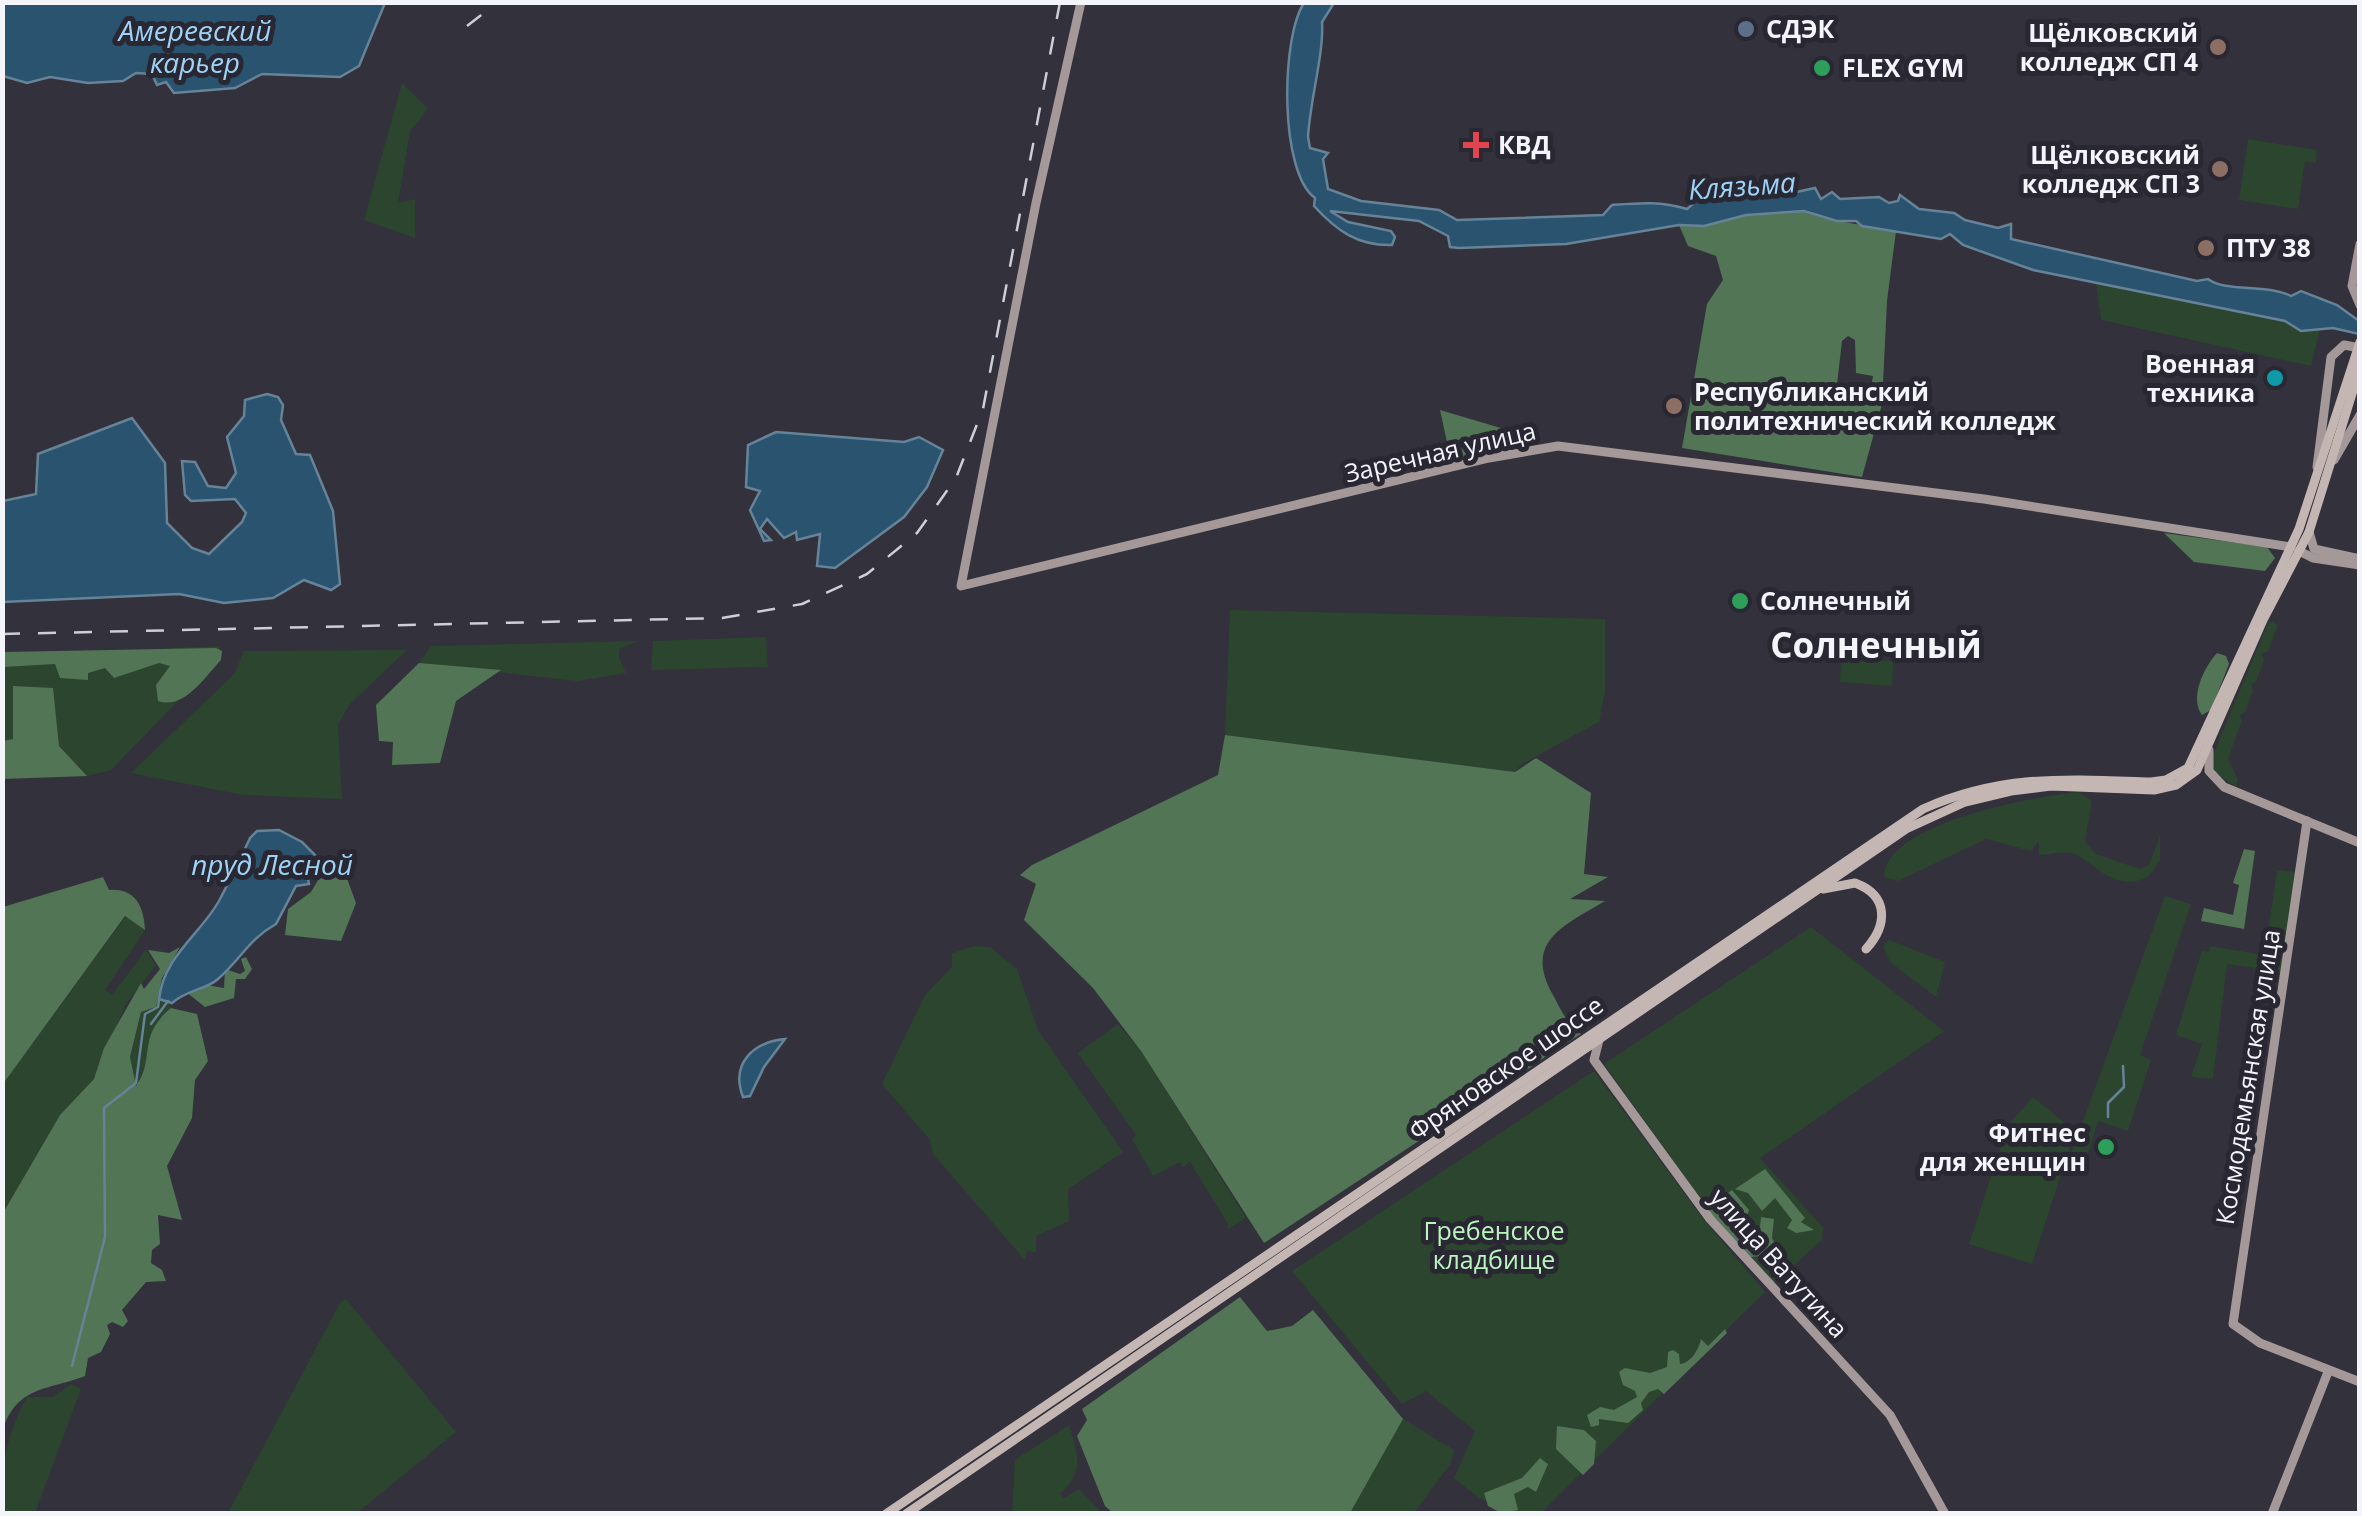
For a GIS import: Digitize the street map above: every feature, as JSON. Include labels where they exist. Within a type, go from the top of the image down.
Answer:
[{"type":"main road","points":[[2210,750],[2295,549],[2320,481],[2360,345]]},
{"type":"main road","points":[[2295,549],[2309,532],[2320,481]]},
{"type":"main road","name":"Фряновское шоссе","points":[[886,1514],[1922,808],[1974,788],[2025,779],[2151,782],[2188,768],[2295,549]]},
{"type":"main road","name":"Фряновское шоссе","points":[[906,1514],[1906,828],[1966,802],[2030,788],[2154,790],[2188,778],[2210,750]]},
{"type":"main road","points":[[1802,899],[1836,884],[1855,884],[1869,890],[1884,921],[1866,949]]},
{"type":"street","name":"Заречная улица","points":[[1081,2],[1036,203],[961,586],[1489,458],[1558,446],[1984,499],[2295,549],[2313,558],[2360,562]]},
{"type":"street","points":[[2360,244],[2352,286],[2360,305]]},
{"type":"street","points":[[2320,481],[2330,357],[2344,345],[2360,345]]},
{"type":"street","points":[[2320,481],[2360,415]]},
{"type":"street","points":[[2309,532],[2314,548],[2360,562]]},
{"type":"street","points":[[2210,750],[2210,775],[2233,792],[2360,842]]},
{"type":"street","name":"Космодемьянская улица","points":[[2307,820],[2233,1324],[2244,1336],[2328,1372]]},
{"type":"street","points":[[1578,1054],[1594,1060],[1600,1037]]},
{"type":"street","name":"улица Ватутина","points":[[1594,1060],[1710,1219],[1890,1415],[1945,1514]]},
{"type":"street","points":[[2272,1514],[2328,1372],[2360,1382]]},
{"type":"green space","points":[[402,83],[428,109],[410,131],[398,203],[415,199],[415,238],[364,220]]},
{"type":"green space","points":[[2248,139],[2317,150],[2316,163],[2305,162],[2298,209],[2239,200]]},
{"type":"green space","points":[[1804,211],[1896,231],[1887,301],[1882,404],[1862,477],[1682,448],[1707,304],[1723,280],[1716,256],[1688,246],[1679,225],[1704,226],[1746,215]],"holes":[[[1848,336],[1855,340],[1856,373],[1873,376],[1869,398],[1836,393],[1842,341]]]},
{"type":"green space","points":[[2096,282],[2320,329],[2311,366],[2101,320]]},
{"type":"green space","points":[[1440,410],[1531,437],[1535,444],[1439,465],[1450,456]]},
{"type":"green space","points":[[2164,533],[2267,547],[2275,558],[2265,571],[2194,562]]},
{"type":"green space","points":[[1230,610],[1605,619],[1605,691],[1599,722],[1522,764],[1515,772],[1225,735]]},
{"type":"green space","points":[[2269,621],[2278,625],[2268,651],[2261,654],[2264,660],[2256,682],[2251,684],[2253,691],[2240,715],[2242,720],[2228,759],[2238,780],[2236,787],[2213,771],[2212,757]]},
{"type":"green space","points":[[766,637],[768,667],[651,670],[653,641]]},
{"type":"green space","points":[[639,641],[620,648],[619,657],[626,673],[577,681],[419,663],[431,646]]},
{"type":"green space","points":[[220,646],[215,663],[111,770],[87,776],[59,746],[3,741],[2,656]]},
{"type":"green space","points":[[216,648],[222,651],[221,660],[208,675],[185,697],[167,703],[158,701],[156,685],[170,666],[159,663],[114,678],[105,668],[88,673],[88,680],[60,678],[55,664],[3,667],[3,652]]},
{"type":"green space","points":[[407,650],[350,704],[338,724],[342,799],[243,795],[131,773],[234,674],[244,651]]},
{"type":"green space","points":[[2217,653],[2226,656],[2229,664],[2211,710],[2202,715],[2198,692],[2203,674]]},
{"type":"green space","points":[[1841,658],[1893,661],[1892,686],[1840,682]]},
{"type":"green space","points":[[419,663],[501,670],[456,701],[440,763],[392,765],[393,742],[379,741],[376,705]]},
{"type":"green space","points":[[13,686],[53,688],[59,746],[87,776],[3,779],[3,741],[13,739]]},
{"type":"green space","points":[[1225,735],[1515,772],[1536,758],[1591,793],[1584,874],[1608,877],[1570,899],[1605,901],[1562,928],[1545,949],[1545,977],[1568,1021],[1581,1034],[1568,1042],[1562,1036],[1564,1043],[1534,1065],[1264,1243],[1141,1051],[1093,988],[1024,920],[1036,884],[1020,875],[1032,865],[1218,775]]},
{"type":"green space","points":[[2079,792],[2092,801],[2085,842],[2096,854],[2140,869],[2149,865],[2160,835],[2160,860],[2149,876],[2138,881],[2119,880],[2075,854],[2039,855],[2039,841],[2031,851],[1986,839],[1898,881],[1884,877],[1891,858],[1909,841],[1935,827],[1999,806]]},
{"type":"green space","points":[[2244,849],[2255,851],[2244,929],[2201,921],[2204,908],[2233,915],[2239,885],[2233,883]]},
{"type":"green space","points":[[324,870],[345,873],[356,903],[341,941],[285,935],[288,909],[311,892]]},
{"type":"green space","points":[[2277,870],[2297,872],[2285,953],[2273,951],[2275,940],[2267,939]]},
{"type":"green space","points":[[103,877],[109,890],[125,892],[136,900],[145,930],[125,916],[3,1084],[3,907]]},
{"type":"green space","points":[[2165,896],[2191,904],[2140,1055],[2151,1060],[2128,1131],[2098,1121],[2084,1167],[2068,1162]]},
{"type":"green space","points":[[126,916],[145,930],[105,990],[112,995],[146,950],[156,965],[126,1004],[94,1079],[60,1115],[3,1213],[3,1084]]},
{"type":"green space","points":[[1811,927],[1944,1031],[1760,1158],[1823,1227],[1822,1240],[1774,1283],[1701,1199],[1604,1064]]},
{"type":"green space","points":[[1889,940],[1945,962],[1936,997],[1890,962],[1883,946]]},
{"type":"green space","points":[[975,946],[990,947],[1017,969],[1038,1030],[1123,1152],[1068,1189],[1069,1221],[1036,1236],[1036,1253],[1027,1250],[1025,1260],[933,1154],[930,1140],[882,1084],[925,995],[952,967],[952,953]]},
{"type":"green space","points":[[2210,946],[2283,958],[2281,972],[2227,964],[2213,1079],[2191,1077],[2202,1044],[2176,1035],[2202,950],[2209,952]]},
{"type":"green space","points":[[180,947],[162,978],[156,1007],[141,1012],[130,1057],[136,1086],[145,1066],[150,1038],[160,1019],[171,1008],[197,1014],[208,1061],[195,1080],[192,1118],[167,1166],[182,1220],[158,1215],[160,1244],[152,1250],[151,1263],[162,1270],[166,1281],[146,1282],[122,1310],[128,1321],[123,1327],[112,1322],[107,1325],[110,1334],[101,1352],[88,1358],[85,1376],[25,1397],[16,1405],[3,1430],[3,1213],[60,1115],[94,1079],[104,1048],[141,983],[144,989],[160,969],[148,950],[169,953]]},
{"type":"green space","points":[[246,957],[252,969],[245,979],[236,979],[234,998],[205,1007],[186,992],[207,985],[224,988],[225,969],[240,974],[245,971],[241,959]]},
{"type":"green space","points":[[158,998],[172,1003],[171,1008],[155,1028],[135,1088],[130,1057],[141,1012],[156,1007]]},
{"type":"green space","points":[[1118,1024],[1141,1051],[1246,1218],[1227,1230],[1228,1224],[1190,1162],[1183,1167],[1180,1162],[1153,1176],[1132,1139],[1136,1135],[1078,1053]]},
{"type":"green space","name":"Гребенское кладбище","points":[[1594,1071],[1700,1215],[1765,1292],[1541,1513],[1505,1509],[1474,1494],[1454,1478],[1475,1431],[1426,1391],[1402,1404],[1292,1271]]},
{"type":"green space","points":[[2033,1097],[2075,1131],[2032,1264],[1969,1244],[2008,1125]]},
{"type":"green space","points":[[1765,1169],[1805,1218],[1801,1222],[1814,1230],[1796,1233],[1787,1228],[1792,1220],[1775,1198],[1762,1211],[1748,1193],[1735,1189]]},
{"type":"green space","points":[[1732,1190],[1749,1210],[1744,1227],[1750,1233],[1760,1227],[1761,1217],[1774,1219],[1772,1238],[1781,1254],[1751,1257],[1706,1210]]},
{"type":"green space","points":[[1240,1297],[1267,1331],[1292,1326],[1313,1310],[1403,1419],[1350,1513],[1113,1513],[1105,1506],[1077,1436],[1087,1420],[1082,1409]]},
{"type":"green space","points":[[346,1299],[456,1432],[357,1513],[228,1513],[341,1301]]},
{"type":"green space","points":[[1725,1329],[1727,1333],[1664,1394],[1658,1389],[1649,1392],[1641,1403],[1643,1410],[1628,1423],[1599,1419],[1599,1425],[1591,1427],[1587,1415],[1600,1407],[1614,1410],[1637,1397],[1635,1391],[1623,1385],[1619,1372],[1625,1368],[1650,1373],[1667,1367],[1668,1352],[1673,1350],[1679,1354],[1680,1364],[1684,1363],[1694,1355],[1701,1339],[1708,1346]]},
{"type":"green space","points":[[71,1384],[81,1389],[35,1513],[3,1513],[6,1453],[27,1397],[53,1397]]},
{"type":"green space","points":[[1403,1419],[1454,1450],[1451,1463],[1414,1513],[1350,1513]]},
{"type":"green space","points":[[1069,1425],[1076,1470],[1060,1494],[1064,1498],[1079,1489],[1102,1513],[1012,1513],[1015,1460]]},
{"type":"green space","points":[[1557,1426],[1584,1430],[1596,1441],[1594,1464],[1583,1475],[1556,1449]]},
{"type":"green space","points":[[1540,1458],[1548,1464],[1536,1492],[1528,1487],[1514,1494],[1518,1510],[1501,1513],[1488,1506],[1484,1493],[1522,1478]]},
{"type":"water","name":"Амеревский карьер","points":[[2,3],[385,3],[359,66],[340,77],[262,74],[235,88],[174,93],[166,82],[157,85],[152,74],[136,73],[123,81],[88,83],[50,77],[27,83],[3,76]]},
{"type":"water","points":[[1304,3],[1334,3],[1322,22],[1309,123],[1310,148],[1328,153],[1323,159],[1328,189],[1361,201],[1439,210],[1457,220],[1603,215],[1612,205],[1631,204],[1687,209],[1702,196],[1734,198],[1767,191],[1778,196],[1815,188],[1821,199],[1832,192],[1840,199],[1879,197],[1889,203],[1898,201],[1900,195],[1919,209],[1954,213],[1965,220],[1998,228],[2011,224],[2011,239],[2197,281],[2208,279],[2225,286],[2291,296],[2301,291],[2337,305],[2359,321],[2359,334],[2333,328],[2301,331],[2285,321],[2033,270],[1963,245],[1950,234],[1941,239],[1862,226],[1856,221],[1837,221],[1804,211],[1746,215],[1704,226],[1679,225],[1566,244],[1459,248],[1450,247],[1448,236],[1419,221],[1330,211],[1348,222],[1391,231],[1395,237],[1392,245],[1368,243],[1339,229],[1314,206],[1315,198],[1303,184],[1295,161],[1287,104],[1288,73],[1296,20]]},
{"type":"water","points":[[267,394],[278,397],[283,405],[281,420],[296,454],[310,455],[333,511],[340,584],[331,590],[304,580],[273,598],[224,603],[179,594],[3,602],[3,501],[36,494],[38,454],[132,418],[165,463],[167,523],[192,548],[209,554],[242,522],[246,513],[235,499],[191,501],[185,495],[182,461],[195,462],[208,486],[226,488],[236,473],[227,437],[244,416],[245,400]]},
{"type":"water","points":[[776,432],[904,442],[919,437],[943,450],[927,487],[904,517],[835,568],[817,566],[820,534],[797,540],[796,532],[784,538],[767,519],[760,529],[771,540],[764,541],[750,510],[760,491],[746,487],[748,445]]},
{"type":"water","name":"пруд Лесной","points":[[279,830],[302,842],[316,856],[314,874],[307,874],[309,884],[296,886],[276,924],[218,979],[172,1003],[159,999],[168,970],[219,901],[250,838],[257,831]]},
{"type":"water","points":[[785,1039],[764,1067],[750,1096],[743,1097],[742,1064],[755,1050]]},
{"type":"waterway","points":[[72,1366],[105,1237],[104,1108],[136,1083],[145,1014],[158,1007],[159,999]]},
{"type":"waterway","points":[[151,1024],[168,1001]]},
{"type":"waterway","points":[[2108,1117],[2108,1103],[2124,1087],[2123,1066]]},
{"type":"railway","points":[[467,26],[498,2]]},
{"type":"railway","points":[[2,634],[722,618],[802,604],[867,574],[917,533],[956,478],[983,409],[1060,2]]},
{"type":"place","name":"СДЭК","points":[[1746,29]]},
{"type":"place","name":"Щёлковский колледж СП 4","points":[[2218,47]]},
{"type":"place","name":"FLEX GYM","points":[[1822,68]]},
{"type":"place","name":"КВД","points":[[1476,145]]},
{"type":"place","name":"Щёлковский колледж СП 3","points":[[2220,169]]},
{"type":"place","name":"ПТУ 38","points":[[2206,248]]},
{"type":"place","name":"Военная техника","points":[[2275,378]]},
{"type":"place","name":"Республиканский политехнический колледж","points":[[1674,406]]},
{"type":"place","name":"Солнечный","points":[[1740,601]]},
{"type":"place","name":"Фитнес для женщин","points":[[2106,1147]]},
{"type":"district","name":"Солнечный","points":[[1876,646]]},
{"type":"water label","name":"Клязьма","points":[[1742,186]]}]
